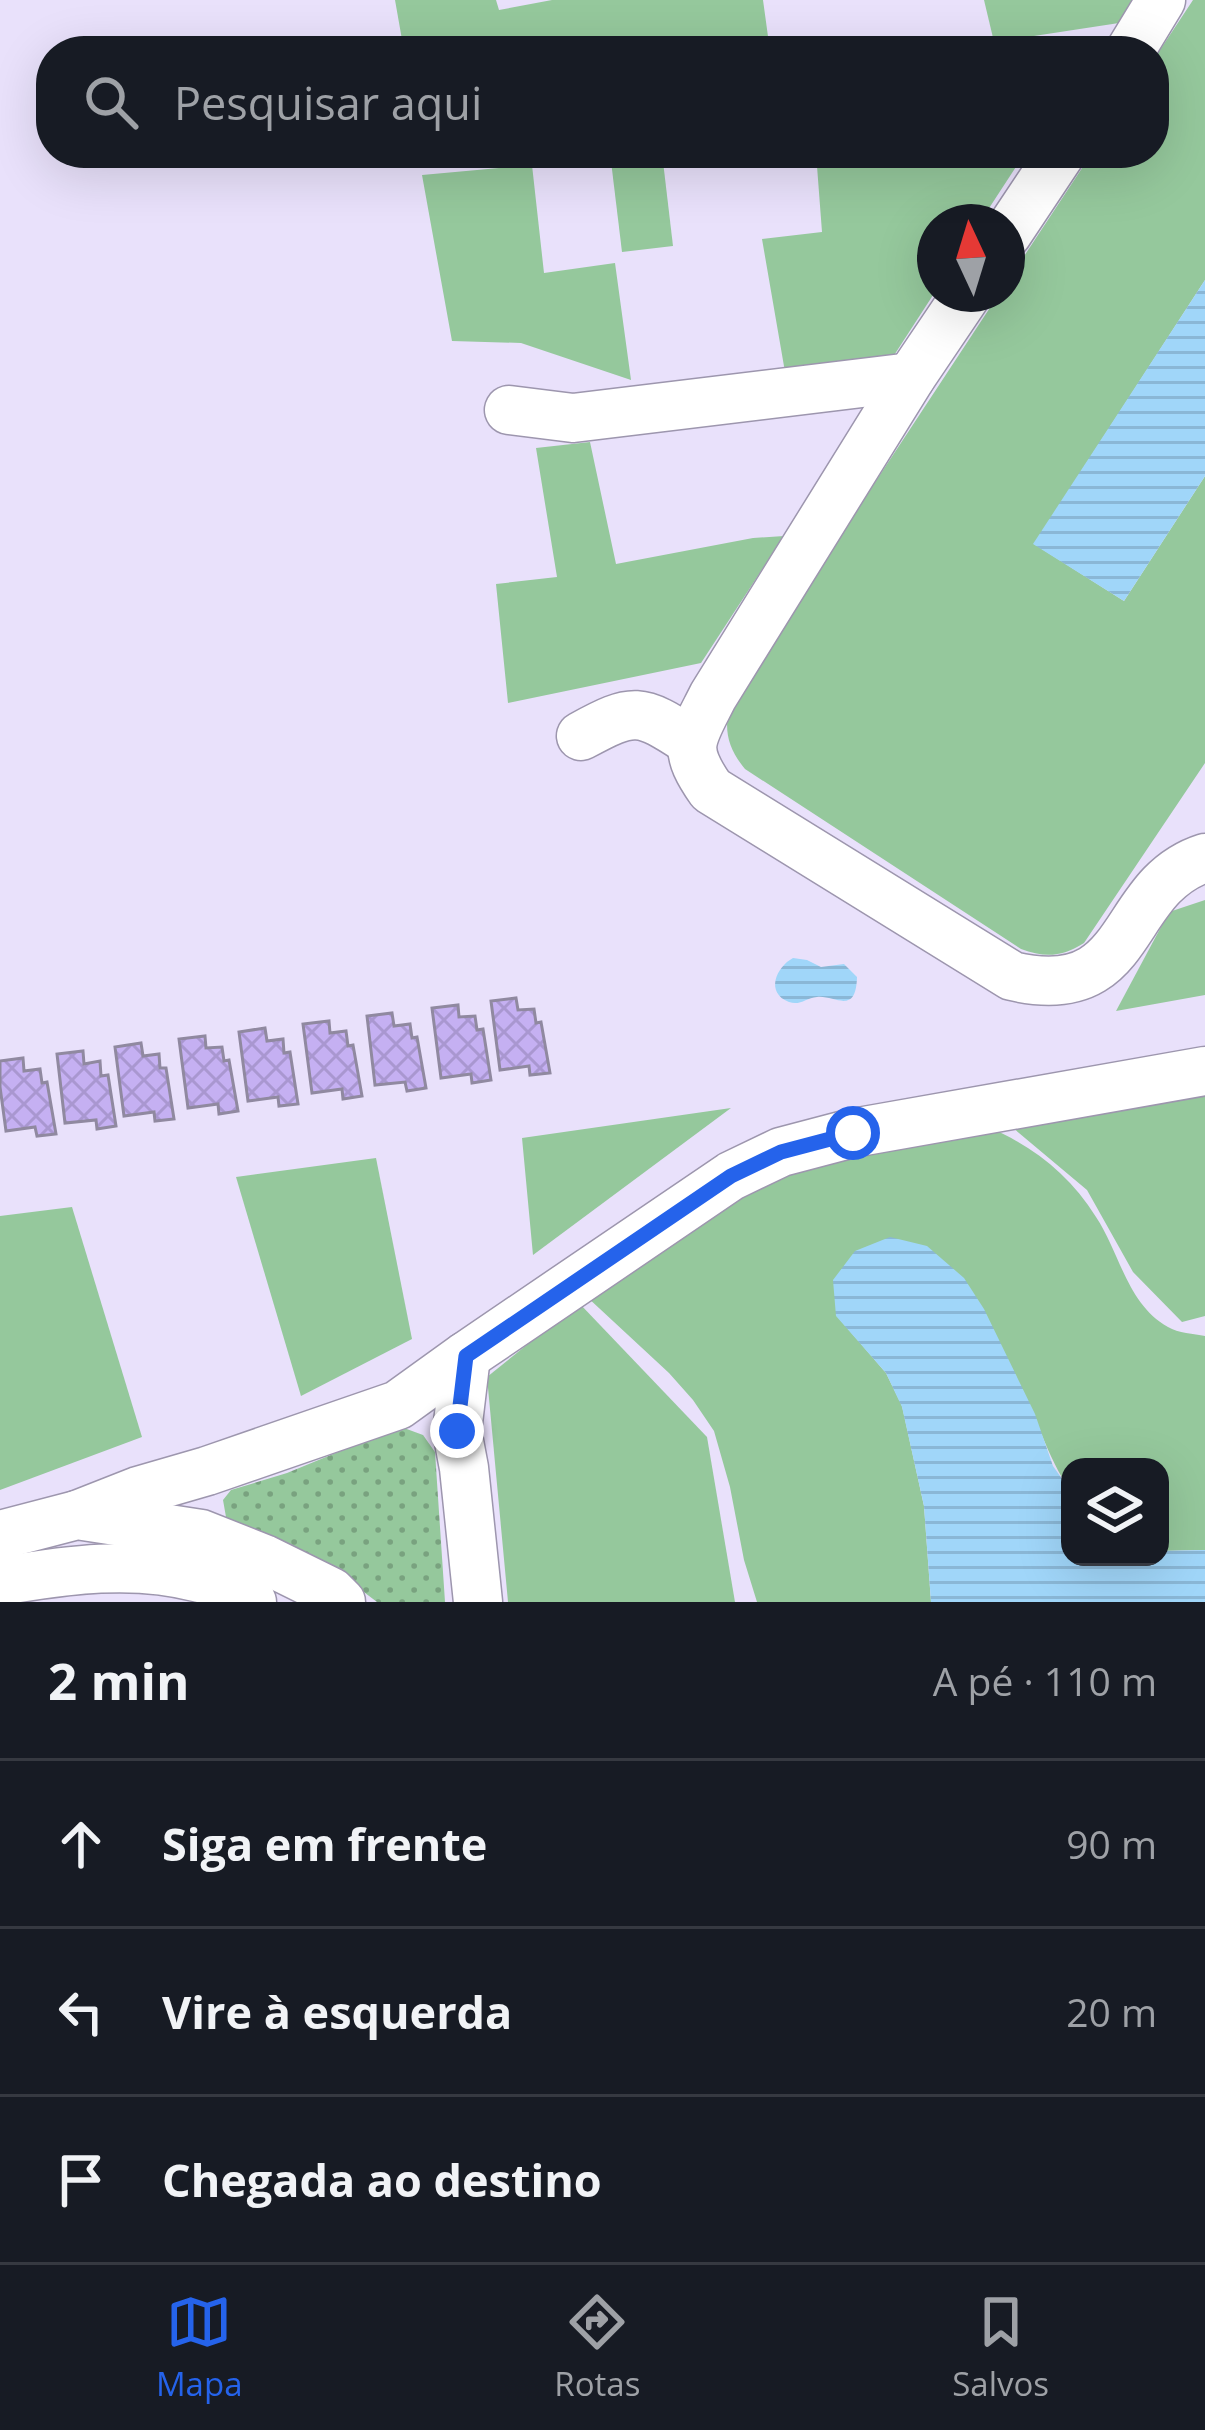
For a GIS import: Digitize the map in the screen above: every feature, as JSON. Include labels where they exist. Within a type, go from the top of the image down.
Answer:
[{"type":"street","points":[[1139,36],[1161,0]]},
{"type":"street","points":[[1025,207],[1051,168]]},
{"type":"street","points":[[955,312],[713,696],[690,741],[695,767],[711,790],[1012,976],[1043,983],[1094,970],[1113,953],[1158,888],[1205,858]]},
{"type":"street","points":[[509,410],[573,418],[911,377]]},
{"type":"street","points":[[581,736],[617,716],[652,716],[690,741]]},
{"type":"street","points":[[0,1535],[77,1515],[398,1406],[731,1176],[781,1152],[853,1133],[1205,1071]]},
{"type":"street","points":[[466,1356],[457,1431],[478,1602]]},
{"type":"street","points":[[398,1406],[432,1412],[457,1431]]},
{"type":"street","points":[[202,1556],[207,1472]]},
{"type":"street","points":[[77,1515],[202,1556],[252,1602]]},
{"type":"street","points":[[0,1581],[76,1568],[140,1568],[202,1556],[264,1559],[331,1592],[341,1602]]},
{"type":"green space","points":[[395,0],[496,0],[499,10],[552,0],[763,0],[768,36],[401,36]]},
{"type":"green space","points":[[984,0],[1134,0],[1119,23],[1033,36],[993,36]]},
{"type":"green space","points":[[1193,0],[1205,0],[1205,280],[1034,544],[1124,601],[1205,476],[1205,763],[1084,943],[1053,955],[1038,954],[1021,949],[745,769],[728,737],[729,711],[731,701],[987,312],[1025,312],[1025,255],[1082,168],[1169,168],[1169,36]]},
{"type":"green space","points":[[532,168],[544,273],[615,263],[631,380],[521,343],[452,341],[422,175]]},
{"type":"green space","points":[[612,168],[664,168],[673,246],[622,252]]},
{"type":"green space","points":[[817,168],[1015,168],[992,204],[917,204],[917,312],[922,312],[891,360],[785,372],[762,239],[822,232]]},
{"type":"green space","points":[[590,442],[616,564],[784,536],[701,663],[508,703],[496,584],[557,577],[536,448]]},
{"type":"green space","points":[[1205,900],[1205,995],[1116,1011],[1169,912]]},
{"type":"green space","points":[[1205,1093],[1205,1316],[1182,1322],[1133,1272],[1087,1190],[1006,1122]]},
{"type":"green space","points":[[731,1108],[533,1255],[522,1138]]},
{"type":"green space","points":[[988,1127],[1035,1153],[1086,1202],[1134,1292],[1154,1317],[1172,1329],[1205,1336],[1205,1550],[1169,1551],[1169,1458],[1061,1458],[1061,1474],[1018,1381],[836,1315],[886,1373],[902,1406],[924,1506],[931,1602],[757,1602],[714,1431],[669,1373],[586,1296],[734,1184]]},
{"type":"green space","points":[[376,1158],[412,1339],[301,1396],[236,1177]]},
{"type":"green space","points":[[72,1207],[142,1437],[0,1490],[0,1216]]},
{"type":"green space","points":[[579,1303],[707,1437],[735,1602],[508,1602],[487,1377]]},
{"type":"green space","points":[[404,1428],[423,1435],[435,1452],[445,1602],[377,1602],[336,1571],[226,1517],[223,1500],[231,1490]]},
{"type":"water","points":[[1205,280],[1205,476],[1124,601],[1033,544]]},
{"type":"water","points":[[793,958],[821,967],[844,964],[857,977],[853,996],[843,1001],[817,997],[796,1003],[782,998],[776,980]]},
{"type":"water","points":[[890,1237],[927,1246],[964,1278],[984,1309],[1061,1477],[1061,1566],[1169,1566],[1169,1551],[1205,1550],[1205,1602],[931,1602],[924,1506],[902,1407],[886,1373],[836,1316],[833,1280],[855,1251]]},
{"type":"building","points":[[516,998],[518,1010],[534,1009],[536,1023],[541,1022],[550,1073],[530,1075],[529,1066],[500,1070],[491,1001]]},
{"type":"building","points":[[458,1005],[459,1017],[475,1016],[477,1030],[483,1029],[491,1080],[472,1083],[471,1074],[441,1078],[432,1008]]},
{"type":"building","points":[[392,1013],[394,1026],[410,1024],[412,1038],[417,1037],[426,1088],[407,1091],[405,1082],[375,1085],[367,1016]]},
{"type":"building","points":[[329,1021],[330,1033],[346,1031],[348,1046],[353,1045],[362,1096],[343,1099],[342,1089],[312,1093],[303,1024]]},
{"type":"building","points":[[265,1028],[267,1041],[283,1039],[284,1053],[290,1052],[298,1104],[279,1106],[278,1097],[248,1101],[239,1032]]},
{"type":"building","points":[[205,1036],[206,1048],[222,1047],[224,1061],[229,1060],[238,1111],[219,1114],[218,1104],[188,1108],[179,1039]]},
{"type":"building","points":[[141,1043],[143,1056],[159,1054],[160,1068],[166,1068],[174,1119],[155,1121],[154,1112],[124,1116],[115,1047]]},
{"type":"building","points":[[83,1051],[84,1064],[100,1061],[101,1076],[108,1075],[116,1126],[97,1129],[96,1120],[65,1123],[57,1054]]},
{"type":"building","points":[[23,1058],[24,1071],[40,1069],[42,1083],[47,1082],[56,1134],[37,1136],[35,1127],[6,1131],[0,1061]]},
{"type":"route","points":[[457,1431],[466,1356],[731,1176],[781,1152],[853,1133]]}]
